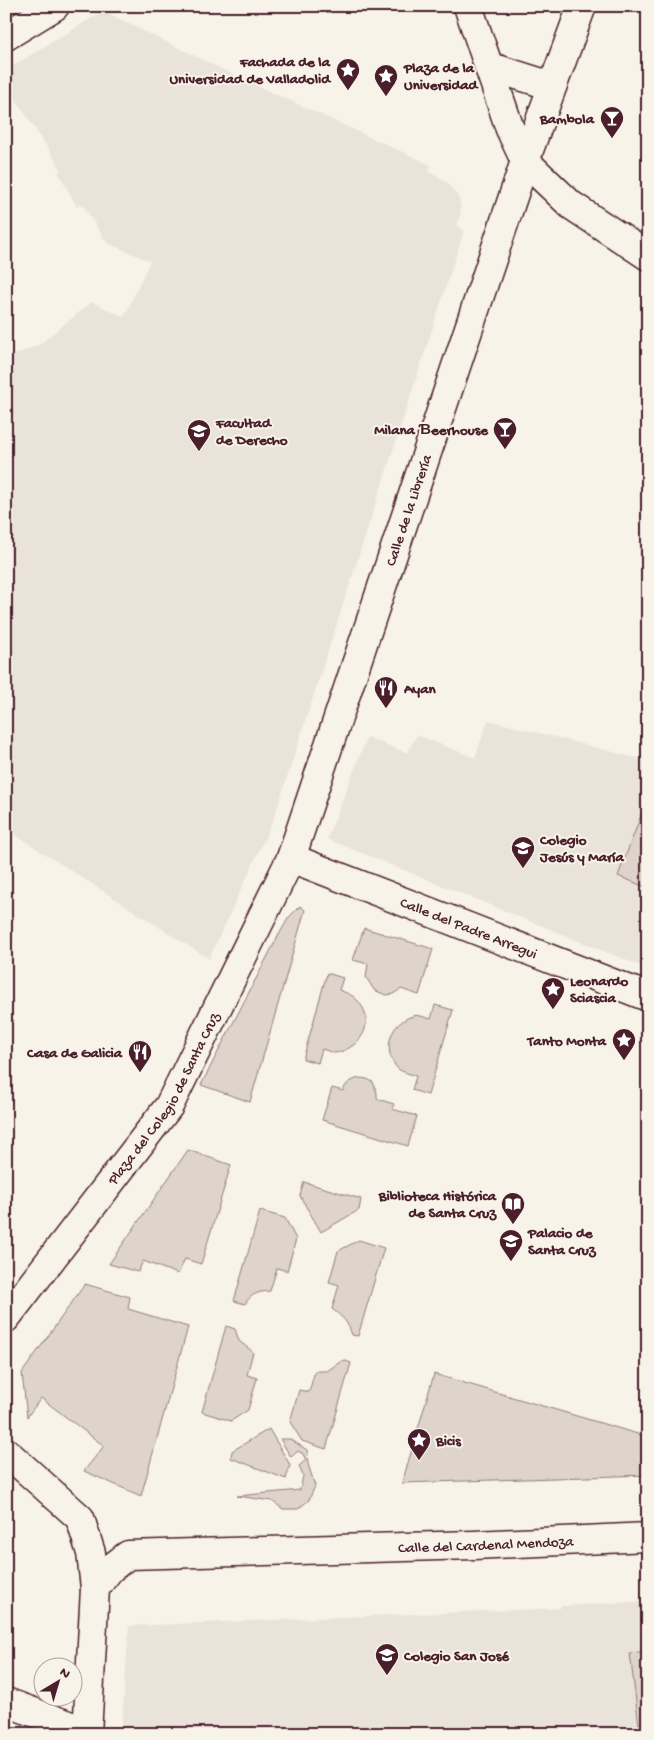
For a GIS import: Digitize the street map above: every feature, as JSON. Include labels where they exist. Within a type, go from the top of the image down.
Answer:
[{"type":"street","points":[[9,34],[54,6]]},
{"type":"street","points":[[468,6],[510,129],[524,161],[571,205],[648,256]]},
{"type":"street","points":[[524,161],[582,6]]},
{"type":"street","points":[[488,66],[552,86]]},
{"type":"street","name":"Calle de la Librería","points":[[291,858],[524,161]]},
{"type":"street","name":"Calle del Padre Arregui","points":[[291,858],[648,998]]},
{"type":"street","name":"Plaza del Colegio de Santa Cruz","points":[[6,1318],[169,1106],[291,858]]},
{"type":"street","points":[[6,1452],[80,1518],[91,1554],[95,1588],[87,1733],[6,1702]]},
{"type":"street","name":"Calle del Cardenal Mendoza","points":[[95,1588],[110,1569],[128,1555],[474,1545],[648,1537]]},
{"type":"shaded area","name":"Facultad de Derecho","points":[[103,11],[236,76],[431,165],[429,172],[447,182],[459,198],[461,212],[457,225],[464,231],[274,818],[209,959],[6,829],[6,359],[40,344],[92,302],[124,317],[150,261],[107,243],[82,204],[77,207],[58,172],[61,170],[55,159],[6,85],[6,70]]},
{"type":"shaded area","name":"Colegio Jesús y María","points":[[488,720],[648,761],[648,969],[327,839],[367,737],[407,753],[417,735],[475,758]]},
{"type":"shaded area","points":[[648,797],[648,888],[618,876]]},
{"type":"shaded area","points":[[300,906],[305,910],[250,1102],[201,1085],[276,940],[289,917]]},
{"type":"shaded area","points":[[364,928],[433,949],[419,995],[401,989],[393,994],[386,995],[374,990],[366,977],[368,964],[353,960]]},
{"type":"shaded area","points":[[327,973],[343,978],[339,990],[352,996],[360,1003],[366,1015],[366,1022],[365,1029],[358,1041],[348,1049],[334,1053],[322,1049],[318,1063],[303,1059]]},
{"type":"shaded area","points":[[435,1005],[453,1010],[428,1095],[412,1090],[416,1076],[398,1069],[393,1062],[389,1046],[394,1031],[399,1024],[405,1019],[415,1016],[431,1019]]},
{"type":"shaded area","points":[[359,1078],[373,1082],[377,1099],[394,1104],[392,1109],[417,1116],[408,1146],[322,1120],[332,1088],[343,1091],[349,1083]]},
{"type":"shaded area","points":[[188,1150],[231,1165],[201,1264],[185,1259],[178,1274],[143,1261],[138,1272],[109,1264]]},
{"type":"shaded area","points":[[304,1182],[361,1199],[359,1210],[321,1232],[300,1196]]},
{"type":"shaded area","points":[[260,1211],[285,1218],[296,1239],[287,1271],[277,1268],[270,1291],[250,1297],[245,1304],[234,1301]]},
{"type":"shaded area","points":[[359,1240],[384,1248],[358,1336],[352,1335],[345,1320],[332,1309],[339,1285],[329,1282],[338,1251]]},
{"type":"shaded area","points":[[85,1284],[130,1297],[128,1309],[188,1327],[141,1496],[84,1471],[104,1446],[41,1398],[27,1417],[22,1373]]},
{"type":"shaded area","points":[[226,1326],[235,1329],[239,1341],[253,1352],[247,1375],[257,1378],[248,1410],[231,1421],[202,1412]]},
{"type":"shaded area","points":[[343,1360],[351,1363],[326,1449],[302,1441],[290,1422],[299,1390],[309,1392],[315,1371],[327,1371]]},
{"type":"shaded area","points":[[434,1374],[648,1437],[648,1475],[402,1483]]},
{"type":"shaded area","points":[[269,1429],[290,1465],[286,1479],[231,1458],[232,1451]]},
{"type":"shaded area","points":[[280,1439],[290,1439],[307,1450],[308,1464],[315,1486],[309,1500],[298,1509],[283,1509],[272,1501],[237,1496],[300,1490],[303,1476],[299,1466],[306,1460],[303,1454],[298,1451],[291,1457]]},
{"type":"shaded area","name":"Colegio San José","points":[[648,1601],[648,1734],[121,1734],[129,1626],[560,1608],[561,1606]]},
{"type":"shaded area","points":[[648,1651],[648,1734],[640,1734],[630,1653]]},
{"type":"place","name":"Fachada de la Universidad de Valladolid","points":[[348,91]]},
{"type":"place","name":"Plaza de la Universidad","points":[[386,97]]},
{"type":"place","name":"Bambola","points":[[612,139]]},
{"type":"place","name":"Milana Ɓeerhouse","points":[[505,450]]},
{"type":"place","name":"Facultad de Derecho","points":[[199,452]]},
{"type":"place","name":"Ayan","points":[[386,709]]},
{"type":"place","name":"Colegio Jesús y María","points":[[523,869]]},
{"type":"place","name":"Leonardo Sciascia","points":[[553,1010]]},
{"type":"place","name":"Tanto Monta","points":[[624,1061]]},
{"type":"place","name":"Casa de Galicia","points":[[140,1073]]},
{"type":"place","name":"Biblioteca Histórica de Santa Cruz","points":[[513,1225]]},
{"type":"place","name":"Palacio de Santa Cruz","points":[[511,1262]]},
{"type":"place","name":"Bicis","points":[[419,1461]]},
{"type":"place","name":"Colegio San José","points":[[387,1676]]}]
